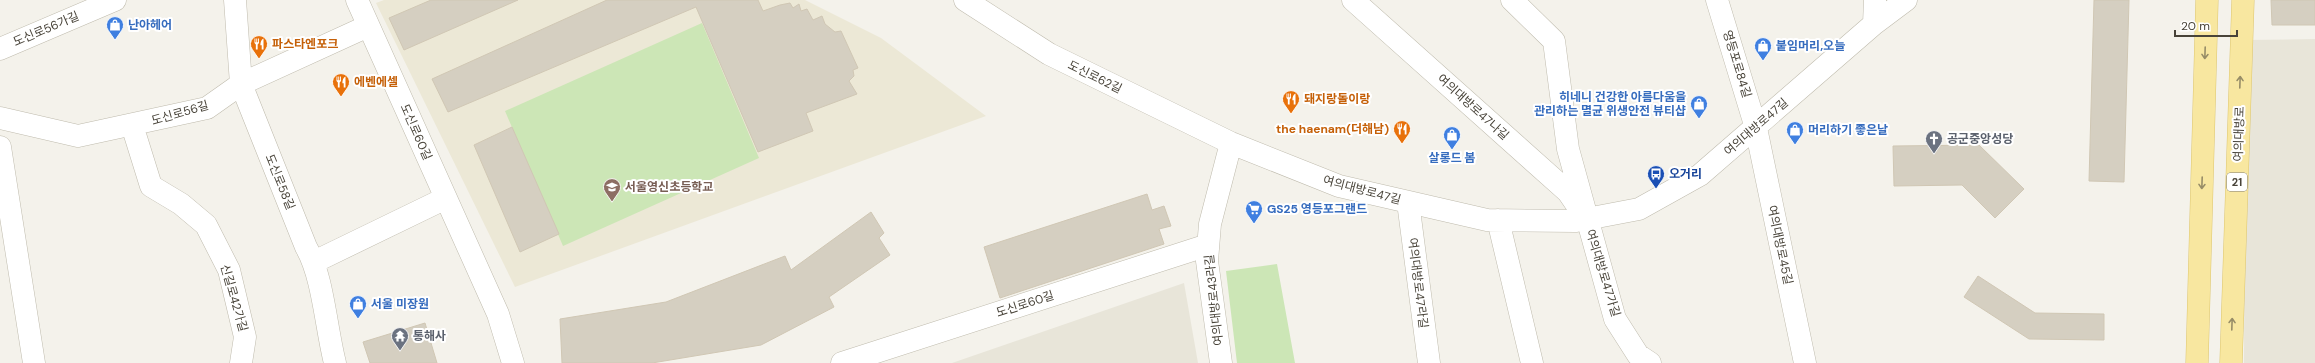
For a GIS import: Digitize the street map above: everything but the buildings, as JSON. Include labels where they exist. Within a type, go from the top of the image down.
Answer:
[{"type":"main road","points":[[2197,363],[2207,0]]},
{"type":"main road","name":"여의대방로","points":[[2231,363],[2243,0]]},
{"type":"street","name":"도신로56가길","points":[[0,49],[115,0]]},
{"type":"street","name":"도신로58길","points":[[235,0],[241,84],[306,247],[314,262],[327,334],[335,363]]},
{"type":"street","name":"도신로60길","points":[[357,0],[498,314],[513,363]]},
{"type":"street","name":"도신로62길","points":[[965,0],[1049,54],[1231,143]]},
{"type":"street","name":"여의대방로47나길","points":[[1353,0],[1568,192],[1587,219]]},
{"type":"street","points":[[1512,0],[1554,41],[1568,148],[1587,219]]},
{"type":"street","name":"영등포로84길","points":[[1717,0],[1756,128]]},
{"type":"street","points":[[1874,24],[1875,0]]},
{"type":"street","name":"여의대방로47길","points":[[1231,143],[1339,186],[1487,220],[1576,221],[1639,209],[1700,174],[1756,128],[1874,24],[1906,0]]},
{"type":"street","name":"도신로56길","points":[[0,118],[78,136],[207,108],[241,84],[368,26]]},
{"type":"street","name":"신길로42가길","points":[[132,125],[151,186],[181,204],[206,225],[229,270],[245,337],[241,363]]},
{"type":"street","name":"여의대방로45길","points":[[1756,128],[1805,363]]},
{"type":"street","name":"여의대방로43라길","points":[[1221,363],[1207,261],[1210,224],[1231,143]]},
{"type":"street","points":[[0,147],[34,363]]},
{"type":"street","points":[[314,262],[446,198]]},
{"type":"street","name":"여의대방로47라길","points":[[1408,202],[1429,363]]},
{"type":"street","name":"여의대방로47가길","points":[[1587,219],[1615,319],[1638,355],[1650,363]]},
{"type":"street","points":[[1498,220],[1532,363]]},
{"type":"street","name":"도신로60길","points":[[842,363],[1208,245]]},
{"type":"shaded area","name":"서울영신초등학교","points":[[384,0],[805,0],[881,38],[986,116],[515,287],[376,3]]},
{"type":"shaded area","points":[[2315,39],[2315,363],[2244,363],[2245,40]]},
{"type":"shaded area","points":[[1184,283],[1198,363],[952,363]]},
{"type":"green space","points":[[702,23],[759,158],[563,246],[505,111]]},
{"type":"green space","points":[[1277,264],[1295,363],[1237,363],[1226,271]]},
{"type":"place","name":"난아헤어","points":[[115,40]]},
{"type":"place","name":"파스타엔포크","points":[[259,59]]},
{"type":"place","name":"붙임머리,오늘","points":[[1763,61]]},
{"type":"place","name":"에벤에셀","points":[[341,97]]},
{"type":"place","name":"돼지랑돌이랑","points":[[1291,114]]},
{"type":"place","name":"히네니 건강한 아름다움을 관리하는 멸균 위생안전 뷰티샵","points":[[1699,119]]},
{"type":"place","name":"the haenam(더해남)","points":[[1402,144]]},
{"type":"place","name":"머리하기 좋은날","points":[[1795,145]]},
{"type":"place","name":"살롱드 봄","points":[[1452,150]]},
{"type":"place","name":"공군중앙성당","points":[[1934,154]]},
{"type":"place","name":"오거리","points":[[1656,189]]},
{"type":"place","name":"서울영신초등학교","points":[[612,202]]},
{"type":"place","name":"GS25 영등포그랜드","points":[[1254,224]]},
{"type":"place","name":"서울 미장원","points":[[358,319]]},
{"type":"place","name":"통해사","points":[[400,351]]}]
